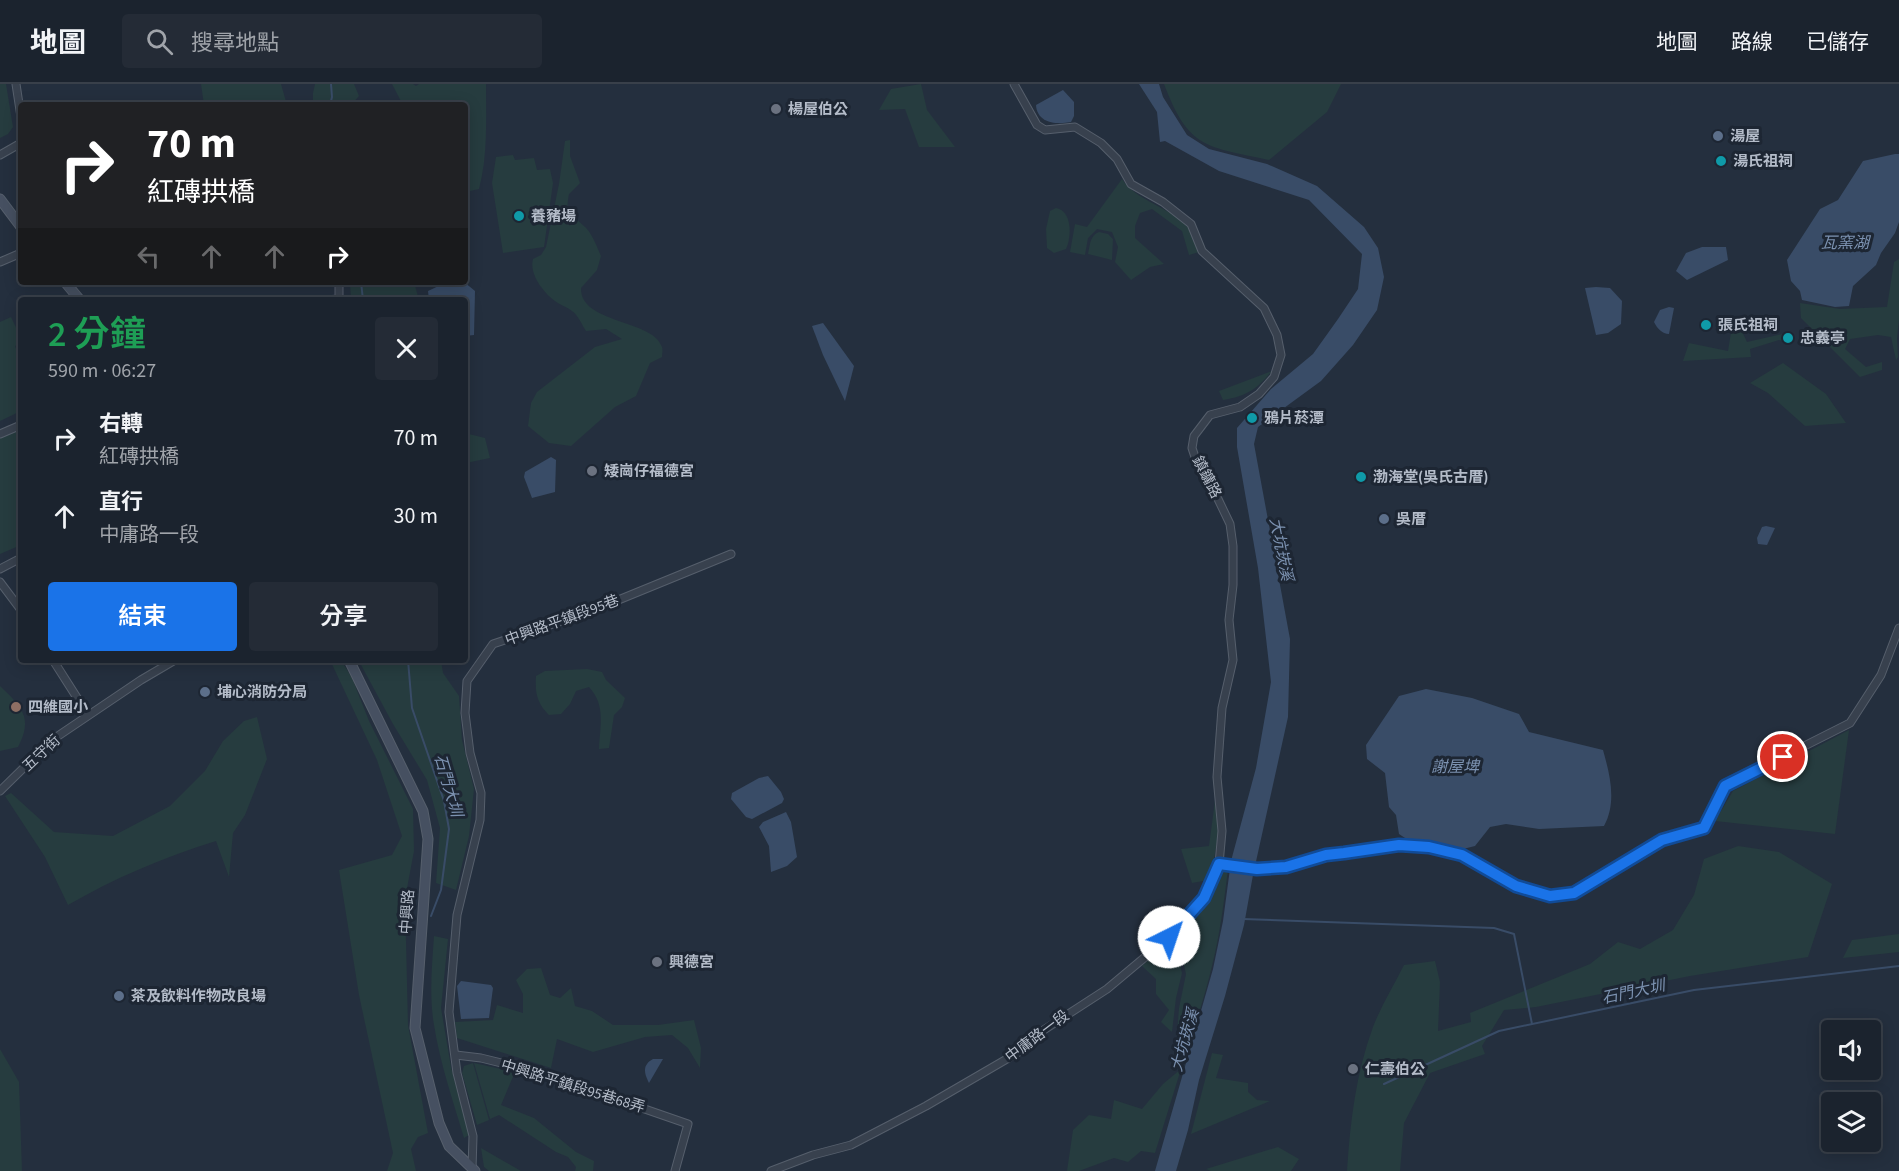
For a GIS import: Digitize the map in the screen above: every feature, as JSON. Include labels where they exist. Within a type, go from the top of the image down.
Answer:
[{"type":"street","points":[[16,84],[19,102]]},
{"type":"street","name":"鎮鏞路","points":[[1014,84],[1037,125],[1045,130],[1075,128],[1101,143],[1117,159],[1131,184],[1163,202],[1191,224],[1202,251],[1264,308],[1277,335],[1281,355],[1274,377],[1259,394],[1240,407],[1210,415],[1194,436],[1192,448],[1230,524],[1233,546],[1233,585],[1229,620],[1233,660],[1222,708],[1217,777],[1222,831],[1219,864]]},
{"type":"street","points":[[0,155],[18,145]]},
{"type":"street","points":[[0,199],[18,223]]},
{"type":"street","points":[[0,262],[18,254]]},
{"type":"street","points":[[68,285],[78,297]]},
{"type":"street","points":[[0,434],[18,426]]},
{"type":"street","name":"中興路平鎮段95巷","points":[[473,1170],[473,1136],[457,1073],[449,1012],[457,915],[481,811],[481,793],[470,753],[465,713],[467,681],[493,644],[589,612],[731,554]]},
{"type":"street","points":[[0,569],[18,560]]},
{"type":"street","points":[[0,582],[18,606]]},
{"type":"street","points":[[1219,864],[1257,869],[1286,867],[1326,855],[1399,845],[1429,847],[1462,855],[1516,886],[1550,896],[1574,893],[1662,840],[1704,828],[1725,786],[1850,723],[1881,675],[1899,628]]},
{"type":"street","points":[[55,663],[88,715]]},
{"type":"street","name":"五守街","points":[[0,791],[52,740],[170,663]]},
{"type":"street","name":"中興路","points":[[350,663],[423,811],[428,839],[416,1028],[439,1123],[449,1146],[473,1170]]},
{"type":"street","name":"中庸路一段","points":[[771,1171],[813,1155],[851,1145],[926,1106],[1024,1049],[1036,1035],[1107,989],[1169,937],[1204,898],[1219,864]]},
{"type":"street","name":"中興路平鎮段95巷68弄","points":[[456,1055],[482,1058],[538,1072],[688,1124],[675,1171]]},
{"type":"green space","points":[[0,84],[6,84],[13,127],[8,134],[0,138]]},
{"type":"green space","points":[[201,84],[281,84],[286,102],[204,102]]},
{"type":"green space","points":[[315,84],[354,84],[359,96],[354,102],[313,102]]},
{"type":"green space","points":[[392,84],[416,86],[419,84],[486,84],[484,163],[479,189],[470,191],[470,235],[468,234],[468,102],[401,102]]},
{"type":"green space","points":[[921,84],[927,110],[955,147],[919,147],[905,109],[879,110],[891,89]]},
{"type":"green space","points":[[1164,84],[1341,84],[1327,112],[1269,160],[1230,152],[1202,141],[1182,122]]},
{"type":"green space","points":[[570,140],[570,156],[580,183],[569,194],[569,212],[589,232],[601,256],[597,270],[581,288],[584,300],[604,315],[645,331],[656,338],[662,347],[662,357],[650,363],[636,396],[615,407],[571,446],[549,443],[528,426],[531,403],[537,392],[595,347],[622,339],[606,329],[586,331],[574,313],[546,293],[533,271],[533,259],[541,255],[546,247],[565,141]]},
{"type":"green space","name":"養豬場","points":[[513,155],[515,160],[534,158],[537,170],[550,169],[553,183],[544,247],[503,253],[492,183],[496,157]]},
{"type":"green space","points":[[1122,179],[1135,193],[1180,219],[1187,226],[1199,252],[1189,255],[1182,231],[1152,209],[1140,213],[1135,226],[1135,238],[1164,264],[1150,267],[1131,280],[1115,262],[1118,247],[1112,232],[1097,229],[1088,238],[1085,255],[1070,252],[1075,224],[1087,227]]},
{"type":"green space","points":[[1056,208],[1065,214],[1070,231],[1066,249],[1054,253],[1047,248],[1046,229],[1050,211]]},
{"type":"green space","points":[[1099,232],[1108,234],[1113,239],[1112,260],[1088,254],[1092,238]]},
{"type":"green space","points":[[1899,259],[1898,357],[1896,360],[1891,337],[1878,335],[1850,339],[1845,349],[1866,367],[1882,362],[1882,370],[1860,377],[1801,318],[1800,303],[1840,309],[1887,307],[1894,262]]},
{"type":"green space","points":[[350,285],[415,285],[418,297],[351,297]]},
{"type":"green space","points":[[11,317],[18,332],[18,344],[15,346],[18,353],[18,412],[0,421],[0,322]]},
{"type":"green space","points":[[1733,320],[1737,321],[1747,342],[1782,334],[1783,341],[1779,340],[1750,349],[1751,357],[1683,361],[1689,343],[1728,351]]},
{"type":"green space","points":[[1783,363],[1826,394],[1846,423],[1805,426],[1768,393],[1750,383]]},
{"type":"green space","points":[[1272,371],[1251,391],[1223,400],[1219,391]]},
{"type":"green space","points":[[18,430],[18,546],[0,554],[0,438]]},
{"type":"green space","points":[[468,434],[485,438],[490,458],[468,463]]},
{"type":"green space","points":[[331,663],[343,663],[352,678],[369,721],[413,809],[414,851],[405,899],[408,1025],[428,1133],[418,1137],[411,1149],[416,1171],[387,1171],[393,1153],[359,995],[339,870],[392,855],[402,836],[377,760]]},
{"type":"green space","points":[[360,663],[441,663],[443,673],[459,696],[462,740],[474,789],[469,836],[456,890],[436,883],[440,828],[427,780]]},
{"type":"green space","points":[[587,669],[602,672],[606,680],[625,698],[622,707],[614,715],[609,748],[599,749],[600,708],[589,687],[576,691],[570,704],[561,714],[549,715],[538,697],[536,676],[545,671]]},
{"type":"green space","points":[[0,686],[19,706],[25,720],[25,728],[18,747],[0,751]]},
{"type":"green space","points":[[257,717],[267,759],[245,815],[233,833],[229,877],[216,841],[140,869],[68,905],[45,857],[5,796],[11,793],[54,832],[113,836],[170,806],[205,771],[223,741],[244,721]]},
{"type":"green space","points":[[1849,730],[1835,834],[1715,821],[1733,791]]},
{"type":"green space","points":[[1216,793],[1219,830],[1213,865],[1206,887],[1203,881],[1192,883],[1181,849],[1209,846]]},
{"type":"green space","points":[[1738,846],[1779,852],[1832,884],[1808,957],[1690,976],[1536,1007],[1504,1010],[1482,1046],[1485,1054],[1430,1073],[1404,1123],[1400,1171],[1347,1171],[1352,1116],[1362,1062],[1376,1019],[1404,965],[1435,961],[1440,982],[1438,1031],[1471,1022],[1470,1013],[1590,964],[1618,942],[1640,949],[1673,930],[1694,895],[1704,859]]},
{"type":"green space","points":[[1225,869],[1228,869],[1222,918],[1206,988],[1186,1055],[1172,1064],[1186,974],[1181,952],[1185,935],[1182,930],[1209,900]]},
{"type":"green space","points":[[1899,934],[1899,952],[1843,958],[1852,940]]},
{"type":"green space","points":[[434,936],[448,939],[441,1008],[451,1067],[469,1135],[464,1138],[443,1068],[432,1014]]},
{"type":"green space","points":[[1161,949],[1177,951],[1182,973],[1172,1032],[1161,1022],[1169,1010],[1156,994],[1156,979],[1142,966]]},
{"type":"green space","points":[[541,968],[550,995],[560,998],[571,988],[575,1006],[592,1011],[613,1025],[658,1025],[694,1020],[701,1048],[700,1068],[688,1048],[672,1035],[645,1037],[593,1052],[557,1039],[551,1068],[457,1038],[455,1022],[493,1020],[497,1005],[523,1013],[523,994],[516,980],[527,969]]},
{"type":"green space","points":[[0,1049],[19,1082],[22,1171],[0,1171]]},
{"type":"green space","points":[[1212,1053],[1223,1055],[1216,1078],[1248,1083],[1248,1092],[1257,1100],[1270,1101],[1191,1134]]},
{"type":"green space","points":[[473,1063],[489,1120],[477,1125],[462,1073],[464,1066]]},
{"type":"green space","points":[[474,1063],[515,1072],[501,1105],[534,1118],[576,1152],[594,1161],[593,1171],[575,1171],[576,1167],[568,1157],[556,1152],[499,1115],[490,1119]]},
{"type":"green space","points":[[1181,1069],[1155,1153],[1141,1151],[1128,1162],[1114,1158],[1079,1171],[1067,1171],[1073,1130],[1089,1115],[1111,1119],[1114,1100],[1142,1109],[1163,1084]]},
{"type":"green space","points":[[1278,1147],[1299,1159],[1291,1171],[1211,1171],[1206,1169]]},
{"type":"green space","points":[[481,1148],[521,1171],[489,1171],[484,1167]]},
{"type":"water","points":[[1139,84],[1159,84],[1163,97],[1187,135],[1209,149],[1267,164],[1317,186],[1364,227],[1378,248],[1384,277],[1377,310],[1353,345],[1321,381],[1258,427],[1254,444],[1290,639],[1288,717],[1244,925],[1199,1080],[1176,1171],[1155,1171],[1213,969],[1223,921],[1231,861],[1256,768],[1271,682],[1258,568],[1237,447],[1237,428],[1271,389],[1313,354],[1358,289],[1362,254],[1309,200],[1219,171],[1165,141],[1160,142],[1157,112]]},
{"type":"water","points":[[1063,90],[1074,102],[1074,116],[1071,122],[1054,123],[1040,116],[1036,105]]},
{"type":"water","name":"瓦窯湖","points":[[1899,154],[1899,222],[1876,265],[1853,286],[1849,306],[1835,307],[1802,300],[1800,291],[1791,281],[1787,260],[1820,209],[1838,200],[1863,161]]},
{"type":"water","points":[[1702,247],[1726,247],[1728,260],[1687,280],[1676,271],[1686,253]]},
{"type":"water","points":[[441,285],[468,285],[475,291],[474,335],[468,336],[468,297],[429,297],[428,291]]},
{"type":"water","points":[[1585,288],[1610,288],[1622,301],[1621,324],[1608,333],[1596,335]]},
{"type":"water","points":[[1674,308],[1669,334],[1660,330],[1654,322],[1660,310]]},
{"type":"water","points":[[823,323],[854,366],[845,401],[812,326]]},
{"type":"water","points":[[551,457],[556,460],[555,492],[532,498],[524,477],[525,472]]},
{"type":"water","points":[[1762,527],[1775,528],[1767,545],[1758,544],[1757,538]]},
{"type":"water","name":"謝屋埤","points":[[1426,689],[1472,698],[1519,714],[1529,732],[1603,750],[1611,788],[1610,808],[1604,826],[1539,829],[1506,824],[1490,827],[1475,846],[1463,849],[1408,840],[1399,834],[1396,815],[1389,807],[1385,773],[1367,759],[1366,745],[1399,696]]},
{"type":"water","points":[[768,776],[781,792],[784,799],[782,803],[752,819],[746,817],[731,799],[732,793],[759,778]]},
{"type":"water","points":[[786,812],[791,822],[797,857],[787,866],[771,872],[769,846],[759,827],[763,822]]},
{"type":"water","points":[[461,981],[491,985],[493,988],[489,1018],[461,1019],[457,986]]},
{"type":"water","points":[[653,1059],[663,1059],[649,1083],[645,1070],[647,1064]]},
{"type":"waterway","name":"石門大圳","points":[[331,84],[331,102]]},
{"type":"waterway","name":"石門大圳","points":[[361,285],[363,297]]},
{"type":"waterway","name":"石門大圳","points":[[408,663],[412,708],[444,801],[449,829],[441,890],[431,916]]},
{"type":"waterway","points":[[1243,919],[1494,928],[1514,934],[1532,1024]]},
{"type":"waterway","name":"石門大圳","points":[[1384,1084],[1499,1031],[1694,990],[1899,966]]},
{"type":"place","name":"楊屋伯公","points":[[776,109]]},
{"type":"place","name":"湯屋","points":[[1718,136]]},
{"type":"place","name":"湯氏祖祠","points":[[1721,161]]},
{"type":"place","name":"養豬場","points":[[519,216]]},
{"type":"place","name":"張氏祖祠","points":[[1706,325]]},
{"type":"place","name":"忠義亭","points":[[1788,338]]},
{"type":"place","name":"鴉片菸潭","points":[[1252,418]]},
{"type":"place","name":"矮崗仔福德宮","points":[[592,471]]},
{"type":"place","name":"渤海堂(吳氏古厝)","points":[[1361,477]]},
{"type":"place","name":"吳厝","points":[[1384,519]]},
{"type":"place","name":"埔心消防分局","points":[[205,692]]},
{"type":"place","name":"四維國小","points":[[16,707]]},
{"type":"place","name":"興德宮","points":[[657,962]]},
{"type":"place","name":"茶及飲料作物改良場","points":[[119,996]]},
{"type":"place","name":"仁壽伯公","points":[[1353,1069]]},
{"type":"route","points":[[1169,937],[1204,898],[1219,864],[1257,869],[1286,867],[1326,855],[1399,845],[1429,847],[1462,855],[1516,886],[1550,896],[1574,893],[1662,840],[1704,828],[1725,786],[1783,757]]},
{"type":"water label","name":"大坑崁溪","points":[[1282,549]]},
{"type":"water label","name":"大坑崁溪","points":[[1184,1040]]}]
